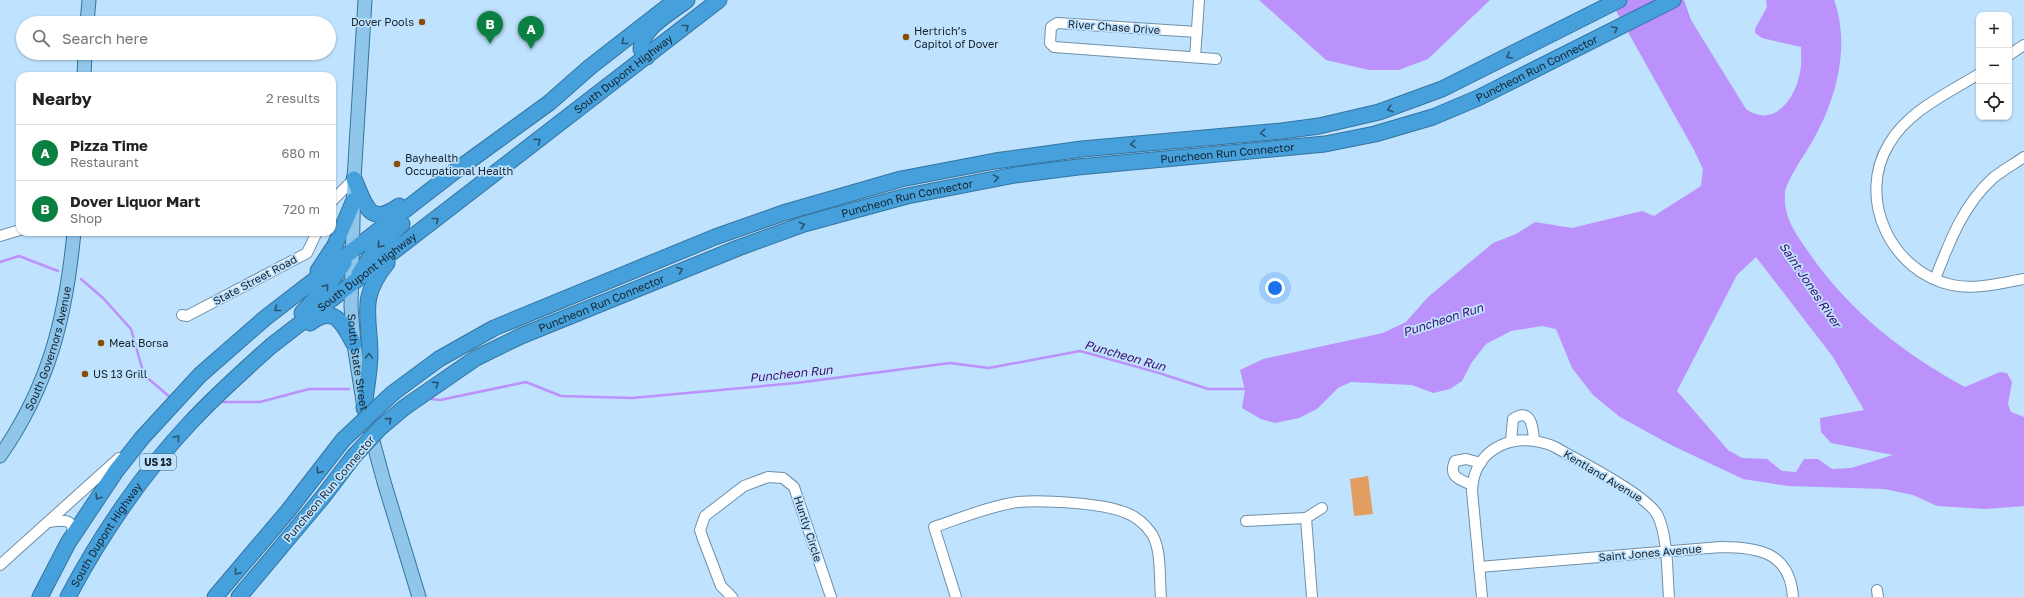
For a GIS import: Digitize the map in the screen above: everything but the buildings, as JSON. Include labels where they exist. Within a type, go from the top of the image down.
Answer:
[{"type":"highway","name":"US 13","points":[[40,597],[68,543],[100,494],[142,438],[200,375],[264,319],[454,172],[549,103],[590,67],[676,0]]},
{"type":"highway","points":[[647,57],[641,49],[645,36],[650,29],[687,0]]},
{"type":"highway","name":"South Dupont Highway","points":[[68,597],[102,540],[130,498],[181,433],[229,383],[271,346],[400,248],[719,0]]},
{"type":"highway","name":"Puncheon Run Connector","points":[[215,597],[288,511],[343,440],[393,393],[446,355],[473,339],[520,316],[715,237],[820,201],[901,179],[995,161],[1082,149],[1282,131],[1361,117],[1399,106],[1442,89],[1619,0]]},
{"type":"highway","name":"Puncheon Run Connector","points":[[239,597],[322,498],[354,456],[380,428],[404,406],[476,358],[534,330],[738,248],[837,214],[935,190],[1015,175],[1078,167],[1325,144],[1375,134],[1416,123],[1456,108],[1672,0]]},
{"type":"highway","points":[[352,284],[382,242],[413,214],[480,163],[549,103]]},
{"type":"highway","points":[[354,179],[366,207],[372,214],[380,215],[393,210],[454,172]]},
{"type":"highway","points":[[308,285],[335,245],[354,200]]},
{"type":"highway","points":[[364,408],[370,354],[367,300],[377,276],[400,248]]},
{"type":"highway","points":[[271,346],[331,281],[354,250]]},
{"type":"highway","points":[[229,383],[321,317],[332,316],[341,321],[354,344]]},
{"type":"main road","points":[[88,16],[89,0]]},
{"type":"main road","name":"South State Street","points":[[365,0],[354,179],[354,250],[352,284],[354,344],[364,408],[384,482],[419,597]]},
{"type":"main road","points":[[84,72],[85,60]]},
{"type":"main road","name":"South Governors Avenue","points":[[0,456],[17,431],[41,384],[58,336],[67,289],[74,236]]},
{"type":"street","points":[[1195,57],[1199,0]]},
{"type":"street","name":"River Chase Drive","points":[[1197,32],[1057,23],[1051,27],[1050,43],[1054,47],[1216,59]]},
{"type":"street","points":[[2012,53],[2024,45]]},
{"type":"street","points":[[1976,76],[1910,119],[1888,144],[1880,163],[1876,194],[1878,210],[1888,238],[1897,252],[1909,263],[1935,279],[1951,285],[1965,287],[2024,279]]},
{"type":"street","points":[[1935,279],[1952,236],[1969,205],[1993,179],[2024,157]]},
{"type":"street","points":[[336,198],[354,179]]},
{"type":"street","points":[[0,236],[16,231]]},
{"type":"street","name":"State Street Road","points":[[182,315],[187,316],[307,253],[315,236]]},
{"type":"street","points":[[1511,441],[1513,419],[1524,415],[1529,418],[1532,424],[1534,440]]},
{"type":"street","points":[[0,565],[142,438]]},
{"type":"street","name":"Kentland Avenue","points":[[1482,597],[1472,485],[1476,471],[1481,463],[1498,446],[1511,441],[1534,440],[1555,447],[1644,500],[1658,515],[1663,530],[1669,597]]},
{"type":"street","points":[[1472,485],[1453,474],[1453,465],[1455,461],[1459,459],[1481,463]]},
{"type":"street","name":"Huntly Circle","points":[[732,597],[721,586],[700,530],[705,516],[744,486],[768,477],[783,478],[794,487],[831,597]]},
{"type":"street","points":[[956,597],[934,527],[1018,502],[1073,503],[1123,511],[1144,524],[1153,536],[1157,549],[1161,597]]},
{"type":"street","points":[[1246,521],[1306,518],[1322,508]]},
{"type":"street","points":[[1306,518],[1312,597]]},
{"type":"street","points":[[49,522],[65,520],[70,523],[72,531],[68,543]]},
{"type":"street","name":"Saint Jones Avenue","points":[[1479,567],[1665,551],[1720,547],[1749,547],[1768,554],[1783,567],[1789,578],[1793,597]]},
{"type":"shaded area","points":[[1368,476],[1373,514],[1354,516],[1350,479]]},
{"type":"water","points":[[1259,0],[1490,0],[1428,59],[1399,70],[1369,70],[1326,60]]},
{"type":"water","name":"Saint Jones River","points":[[1610,0],[1684,0],[1691,20],[1746,109],[1756,114],[1766,115],[1774,113],[1782,108],[1794,92],[1801,69],[1801,47],[1762,38],[1755,33],[1755,29],[1767,7],[1766,0],[1834,0],[1839,18],[1841,36],[1841,54],[1838,73],[1834,91],[1821,126],[1792,174],[1786,187],[1785,201],[1790,223],[1807,250],[1840,292],[1858,311],[1898,345],[1942,374],[1965,387],[2000,372],[2007,373],[2012,382],[2008,404],[2011,412],[2024,417],[2024,506],[1986,509],[1937,506],[1913,495],[1884,489],[1788,486],[1743,479],[1671,445],[1620,417],[1593,395],[1572,368],[1556,329],[1542,326],[1511,331],[1486,344],[1472,362],[1462,381],[1450,389],[1433,393],[1412,385],[1351,382],[1338,388],[1317,409],[1299,418],[1275,423],[1261,419],[1242,408],[1245,390],[1240,370],[1263,359],[1383,333],[1406,322],[1428,297],[1493,243],[1516,234],[1535,222],[1572,228],[1642,211],[1654,216],[1701,186],[1703,169],[1694,150]],"holes":[[[1756,257],[1833,357],[1864,410],[1820,418],[1821,432],[1831,443],[1893,455],[1851,468],[1832,469],[1818,459],[1804,459],[1796,472],[1782,471],[1767,459],[1742,458],[1728,450],[1677,391],[1737,275]]]},
{"type":"waterway","name":"Puncheon Run","points":[[0,262],[19,256],[58,271]]},
{"type":"waterway","name":"Puncheon Run","points":[[81,279],[103,298],[131,329],[144,375],[171,398]]},
{"type":"waterway","name":"Puncheon Run","points":[[431,399],[440,400],[526,382],[561,396],[632,398],[796,383],[950,363],[989,368],[1080,351],[1156,372],[1208,389],[1248,389]]},
{"type":"waterway","name":"Puncheon Run","points":[[220,402],[260,402],[309,389],[349,389]]},
{"type":"place","name":"Dover Pools","points":[[422,22]]},
{"type":"place","name":"Hertrich’s Capitol of Dover","points":[[906,37]]},
{"type":"place","name":"Dover Liquor Mart","points":[[490,44]]},
{"type":"place","name":"Pizza Time","points":[[531,49]]},
{"type":"place","name":"Bayhealth Occupational Health","points":[[397,164]]},
{"type":"place","name":"Meat Borsa","points":[[101,343]]},
{"type":"place","name":"US 13 Grill","points":[[85,374]]}]
